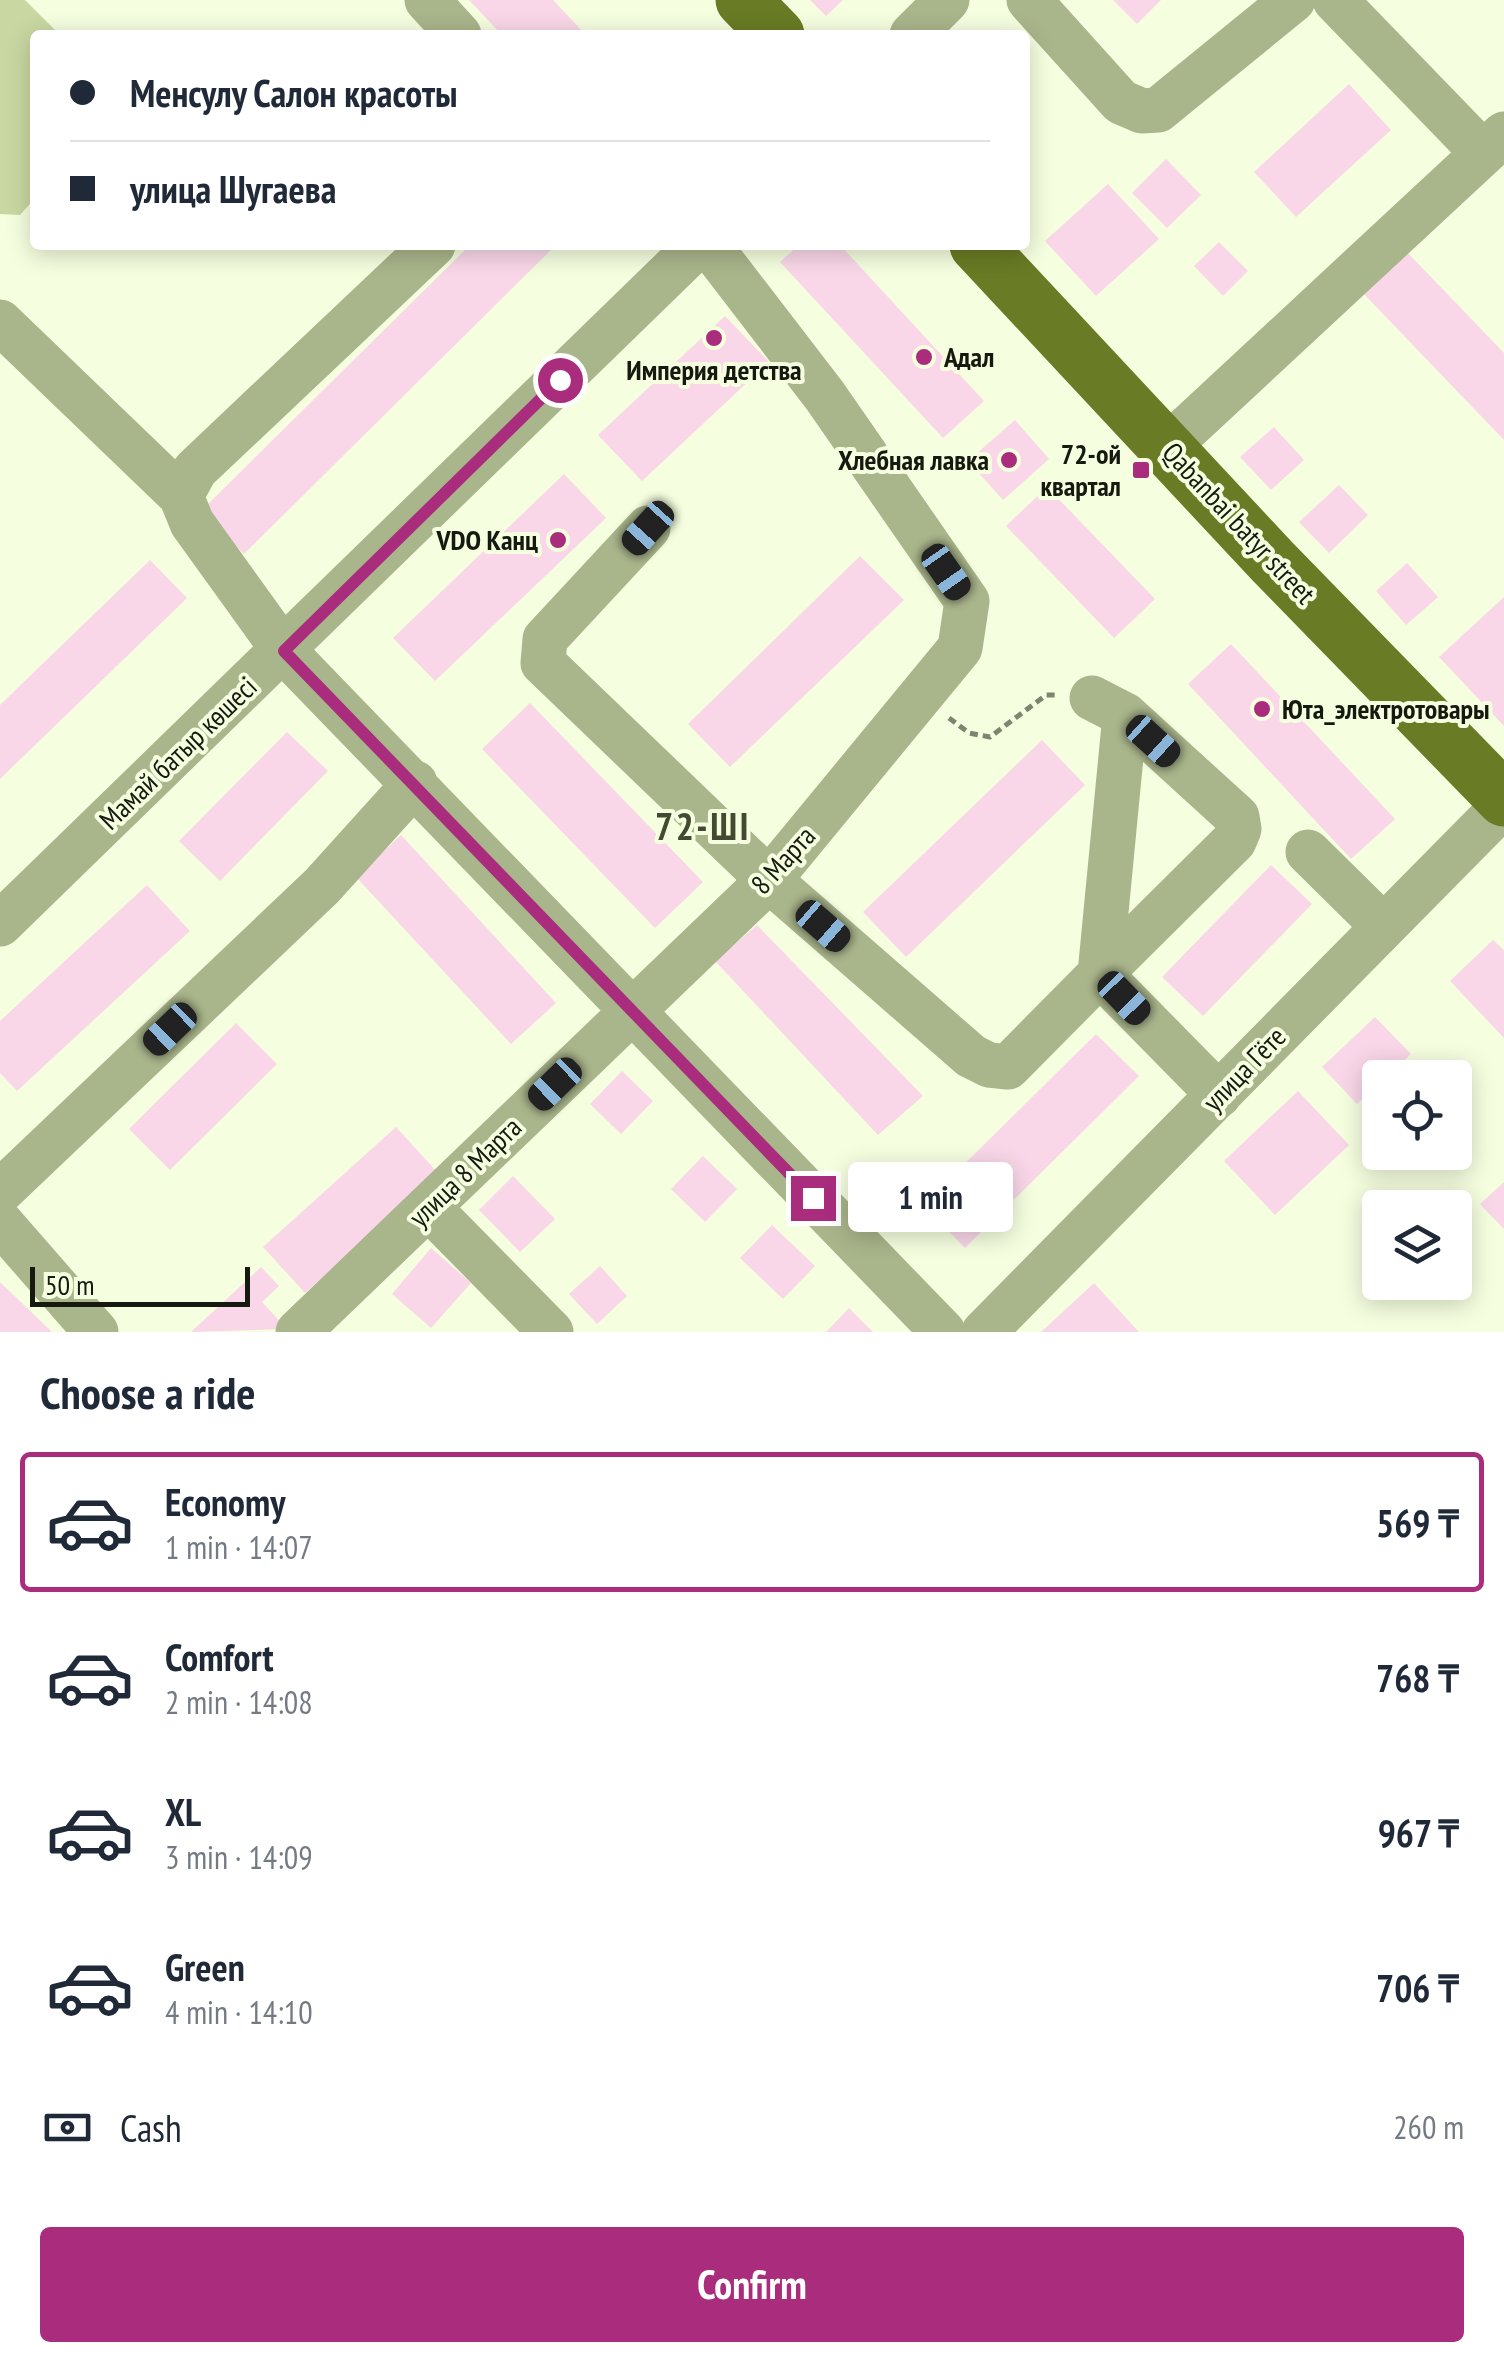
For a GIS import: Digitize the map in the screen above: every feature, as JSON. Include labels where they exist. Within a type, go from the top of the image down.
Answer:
[{"type":"main road","points":[[743,0],[772,30]]},
{"type":"main road","name":"Qabanbai batyr street","points":[[981,250],[1504,802]]},
{"type":"street","points":[[427,0],[454,30]]},
{"type":"street","points":[[917,30],[947,0]]},
{"type":"street","points":[[1029,0],[1121,102],[1142,111],[1158,110],[1293,0]]},
{"type":"street","points":[[1167,447],[1493,144],[1336,0]]},
{"type":"street","points":[[182,496],[195,470],[428,250]]},
{"type":"street","name":"Мамай батыр көшесі","points":[[0,924],[693,250]]},
{"type":"street","name":"8 Марта","points":[[631,1010],[769,880],[923,698],[960,648],[967,601],[826,396],[713,250]]},
{"type":"street","points":[[0,322],[182,496],[192,523],[284,651],[943,1332]]},
{"type":"street","points":[[648,528],[545,639],[543,663],[769,880],[971,1056],[989,1066],[1008,1068],[1234,841],[1239,829],[1236,817],[1108,707]]},
{"type":"street","points":[[1108,707],[1100,974],[1219,1095]]},
{"type":"street","points":[[0,1192],[322,886],[415,783]]},
{"type":"street","name":"улица Гёте","points":[[984,1332],[1504,802]]},
{"type":"street","points":[[1308,852],[1383,926]]},
{"type":"street","name":"улица 8 Марта","points":[[298,1332],[631,1010]]},
{"type":"street","points":[[428,1207],[550,1332]]},
{"type":"street","points":[[0,1222],[96,1332]]},
{"type":"path","points":[[923,698],[969,733],[990,736],[1046,695],[1108,707]]},
{"type":"green space","points":[[0,0],[25,0],[55,30],[30,30],[30,204],[20,215],[0,214]]},
{"type":"building","points":[[469,0],[553,0],[581,30],[497,30]]},
{"type":"building","points":[[810,0],[843,0],[826,16]]},
{"type":"building","points":[[1113,0],[1161,0],[1137,24]]},
{"type":"building","points":[[1349,84],[1391,130],[1296,217],[1254,172]]},
{"type":"building","points":[[1166,159],[1201,195],[1167,228],[1132,193]]},
{"type":"building","points":[[1108,184],[1159,239],[1096,296],[1045,241]]},
{"type":"building","points":[[1219,242],[1248,271],[1223,296],[1194,266]]},
{"type":"building","points":[[465,250],[551,250],[244,554],[201,511]]},
{"type":"building","points":[[793,250],[845,250],[984,401],[943,438],[780,262]]},
{"type":"building","points":[[1405,250],[1504,353],[1504,440],[1362,292]]},
{"type":"building","points":[[725,316],[769,362],[642,481],[598,435]]},
{"type":"building","name":"Хлебная лавка","points":[[1015,420],[1049,459],[1003,500],[968,461]]},
{"type":"building","points":[[1274,427],[1304,460],[1271,490],[1240,457]]},
{"type":"building","points":[[564,474],[606,518],[435,681],[393,638]]},
{"type":"building","points":[[1339,485],[1368,515],[1329,553],[1299,522]]},
{"type":"building","points":[[1047,487],[1155,599],[1114,638],[1006,526]]},
{"type":"building","points":[[860,556],[904,600],[730,767],[688,724]]},
{"type":"building","points":[[150,560],[187,598],[0,779],[0,705]]},
{"type":"building","points":[[1407,563],[1438,597],[1406,625],[1376,591]]},
{"type":"building","points":[[1504,597],[1504,726],[1439,657]]},
{"type":"building","points":[[1231,644],[1395,819],[1351,859],[1188,684]]},
{"type":"building","points":[[530,703],[703,882],[655,928],[482,749]]},
{"type":"building","points":[[287,732],[328,771],[220,881],[179,841]]},
{"type":"building","points":[[1042,740],[1085,785],[906,957],[863,912]]},
{"type":"building","points":[[401,835],[556,1003],[511,1044],[356,877]]},
{"type":"building","points":[[1271,865],[1312,904],[1203,1016],[1162,977]]},
{"type":"building","points":[[147,885],[190,931],[17,1091],[0,1073],[0,1021]]},
{"type":"building","points":[[757,925],[923,1096],[878,1135],[715,961]]},
{"type":"building","points":[[1493,940],[1504,950],[1504,1038],[1450,981]]},
{"type":"building","points":[[1375,1017],[1411,1054],[1405,1060],[1362,1060],[1362,1099],[1357,1104],[1322,1067]]},
{"type":"building","points":[[236,1023],[277,1064],[170,1170],[129,1129]]},
{"type":"building","points":[[1096,1034],[1139,1076],[965,1248],[923,1205]]},
{"type":"building","points":[[622,1071],[653,1101],[621,1134],[590,1104]]},
{"type":"building","points":[[1298,1091],[1349,1145],[1275,1215],[1224,1161]]},
{"type":"building","points":[[396,1127],[438,1173],[305,1293],[263,1247]]},
{"type":"building","points":[[703,1156],[737,1189],[705,1222],[671,1189]]},
{"type":"building","points":[[513,1176],[555,1219],[520,1252],[479,1210]]},
{"type":"building","points":[[1504,1182],[1504,1229],[1480,1204]]},
{"type":"building","points":[[772,1225],[815,1266],[783,1299],[740,1258]]},
{"type":"building","points":[[431,1248],[471,1283],[431,1328],[392,1294]]},
{"type":"building","points":[[600,1266],[627,1296],[597,1324],[569,1294]]},
{"type":"building","points":[[261,1267],[279,1286],[262,1302],[287,1329],[191,1332]]},
{"type":"building","points":[[0,1282],[52,1332],[0,1332]]},
{"type":"building","points":[[1094,1283],[1139,1332],[1041,1332]]},
{"type":"building","points":[[849,1308],[873,1332],[826,1332]]},
{"type":"place","name":"Империя детства","points":[[714,338]]},
{"type":"place","name":"Адал","points":[[924,357]]},
{"type":"place","name":"Хлебная лавка","points":[[1009,460]]},
{"type":"place","name":"72-ой квартал","points":[[1141,470]]},
{"type":"place","name":"VDO Канц","points":[[558,540]]},
{"type":"place","name":"Юта_электротовары","points":[[1262,709]]},
{"type":"district","name":"72-ШІ","points":[[703,827]]},
{"type":"route","points":[[560,380],[284,651],[813,1198]]}]
